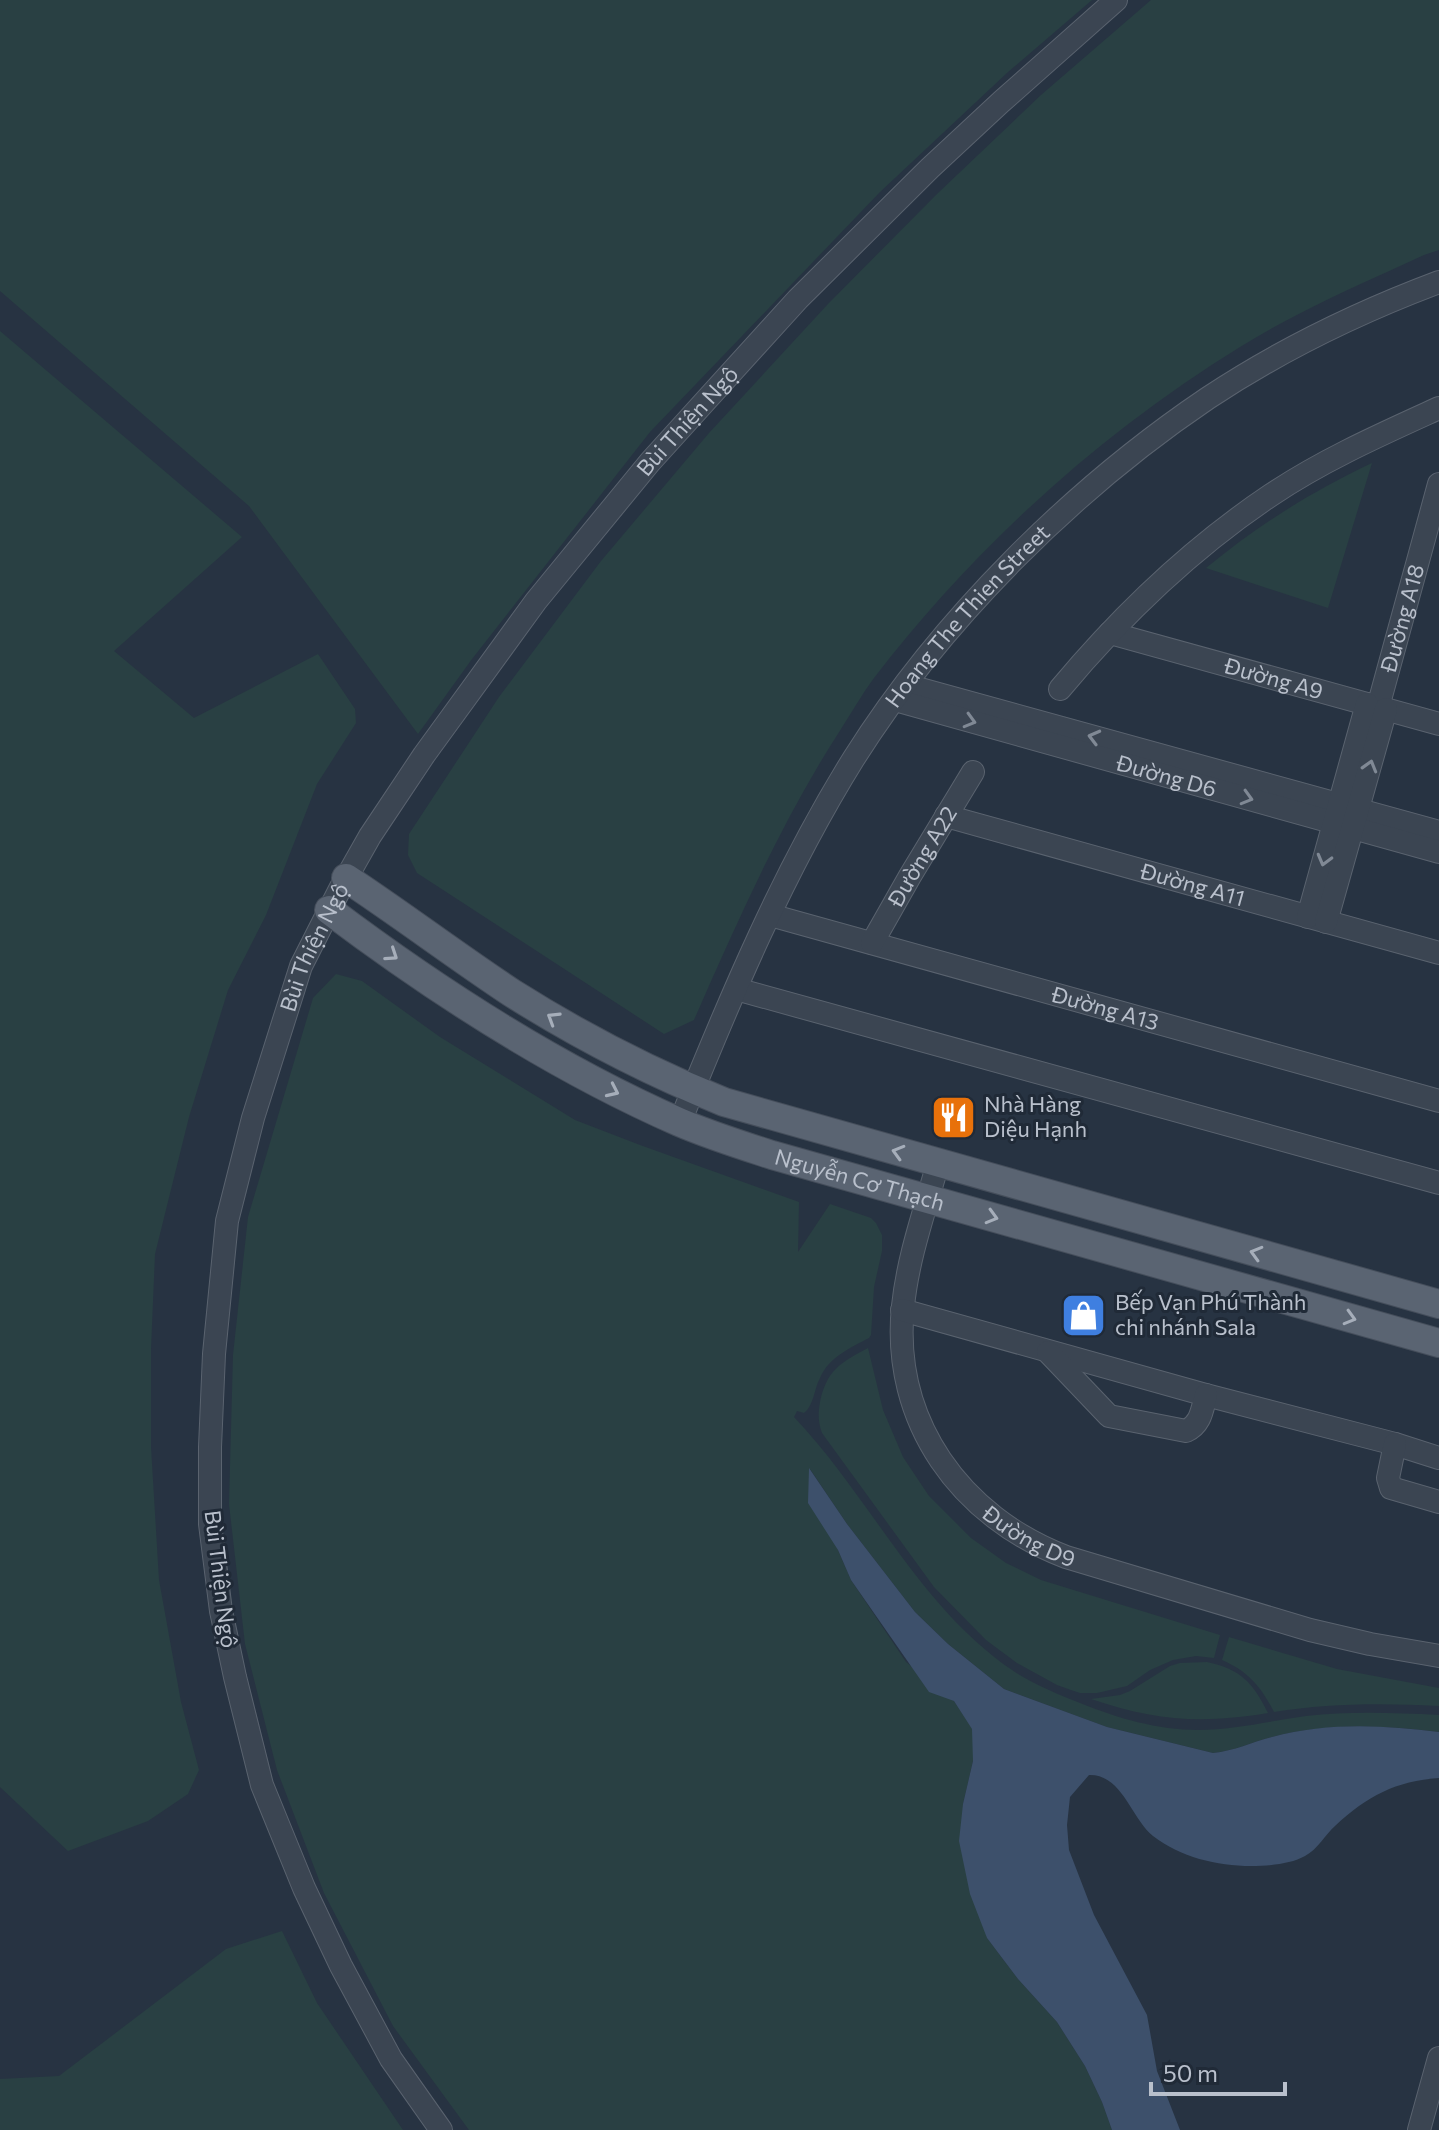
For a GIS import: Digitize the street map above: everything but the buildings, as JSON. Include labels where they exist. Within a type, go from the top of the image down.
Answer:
[{"type":"main road","name":"Nguyễn Cơ Thạch","points":[[346,878],[511,992],[601,1045],[693,1090],[724,1102],[1439,1304]]},
{"type":"main road","name":"Nguyễn Cơ Thạch","points":[[329,910],[489,1021],[540,1052],[583,1077],[680,1122],[772,1155],[1439,1343]]},
{"type":"street","name":"Bùi Thiện Ngộ","points":[[441,2130],[391,2059],[341,1966],[304,1888],[262,1785],[221,1611],[210,1524],[214,1354],[227,1221],[253,1118],[301,966],[370,836],[446,723],[536,601],[650,462],[861,234],[1001,102],[1116,0]]},
{"type":"street","name":"Hoang The Thien Street","points":[[680,1122],[770,915],[825,807],[876,724],[942,639],[1006,567],[1054,521],[1142,446],[1208,398],[1316,336],[1439,282]]},
{"type":"street","points":[[1060,689],[1146,596],[1270,495],[1362,444],[1439,408]]},
{"type":"street","name":"Đường A18","points":[[1317,919],[1439,484]]},
{"type":"street","name":"Đường A9","points":[[1110,633],[1439,724]]},
{"type":"street","name":"Đường D6","points":[[901,692],[1346,816],[1439,852]]},
{"type":"street","name":"Đường A22","points":[[872,943],[973,772]]},
{"type":"street","name":"Đường A11","points":[[946,816],[1439,953]]},
{"type":"street","name":"Đường D6","points":[[1346,816],[1439,832]]},
{"type":"street","name":"Đường A13","points":[[770,915],[1439,1101]]},
{"type":"street","points":[[736,989],[1439,1183]]},
{"type":"street","name":"Đường D9","points":[[938,1163],[908,1271],[902,1310],[903,1350],[909,1391],[931,1446],[950,1475],[971,1498],[994,1519],[1018,1534],[1066,1557],[1310,1630],[1439,1656]]},
{"type":"street","points":[[902,1310],[1439,1458]]},
{"type":"street","points":[[1047,1352],[1109,1416],[1186,1431],[1199,1420],[1206,1395]]},
{"type":"street","points":[[1395,1444],[1388,1478],[1391,1488],[1439,1502]]},
{"type":"street","points":[[1419,2130],[1439,2058]]},
{"type":"green space","points":[[0,0],[1092,0],[1008,72],[880,192],[650,432],[472,659],[418,734],[249,506],[0,291]]},
{"type":"green space","points":[[1151,0],[1439,0],[1439,250],[1353,287],[1284,322],[1188,381],[1089,455],[997,539],[954,583],[865,690],[780,835],[694,1020],[664,1034],[417,873],[408,855],[409,834],[499,697],[601,561],[709,433],[828,304],[937,194],[1041,95]]},
{"type":"green space","points":[[0,331],[242,537],[114,651],[194,718],[318,654],[355,709],[356,723],[317,784],[266,915],[228,990],[189,1117],[155,1254],[151,1447],[159,1580],[181,1702],[199,1770],[188,1794],[148,1821],[68,1851],[0,1787]]},
{"type":"green space","points":[[1372,463],[1328,608],[1206,568],[1286,510]]},
{"type":"green space","points":[[336,974],[362,981],[440,1037],[575,1120],[799,1202],[798,1252],[830,1204],[871,1218],[876,1223],[882,1235],[882,1251],[874,1287],[871,1335],[829,1364],[807,1410],[804,1413],[797,1411],[794,1417],[848,1482],[923,1585],[981,1646],[1015,1672],[1108,1714],[1183,1729],[1225,1729],[1339,1713],[1439,1715],[1439,1732],[1335,1727],[1293,1732],[1213,1753],[1107,1727],[1004,1689],[948,1644],[915,1612],[847,1524],[810,1469],[851,1580],[906,1662],[954,1701],[973,1729],[973,1761],[963,1804],[987,1938],[1018,1979],[1057,2022],[1085,2066],[1112,2130],[469,2130],[393,2026],[324,1893],[277,1770],[245,1644],[229,1504],[233,1355],[248,1217],[313,998]]},
{"type":"green space","points":[[868,1348],[883,1410],[903,1457],[929,1496],[971,1538],[1006,1563],[1041,1580],[1220,1635],[1214,1658],[1196,1656],[1173,1660],[1150,1670],[1127,1686],[1097,1693],[1080,1693],[1057,1685],[1017,1663],[986,1640],[934,1587],[822,1433],[819,1410],[827,1382],[842,1363]]},
{"type":"green space","points":[[1229,1637],[1337,1669],[1439,1688],[1439,1706],[1356,1704],[1274,1712],[1253,1681],[1222,1660]]},
{"type":"green space","points":[[1207,1662],[1229,1669],[1245,1679],[1268,1713],[1222,1719],[1179,1718],[1136,1712],[1091,1699],[1130,1691],[1170,1666]]},
{"type":"green space","points":[[282,1931],[317,2003],[403,2130],[0,2130],[0,2079],[59,2076],[226,1949]]},
{"type":"water","points":[[809,1468],[847,1524],[915,1612],[948,1644],[1004,1689],[1107,1727],[1213,1753],[1293,1732],[1335,1727],[1439,1732],[1439,1778],[1409,1783],[1371,1798],[1335,1826],[1310,1853],[1279,1864],[1225,1864],[1175,1850],[1153,1836],[1118,1789],[1100,1777],[1089,1775],[1070,1797],[1067,1825],[1069,1850],[1094,1915],[1147,2015],[1157,2071],[1180,2130],[1112,2130],[1085,2066],[1057,2022],[1018,1979],[987,1938],[970,1894],[959,1841],[963,1804],[973,1761],[972,1729],[954,1701],[929,1692],[851,1580],[838,1550],[808,1503]]},
{"type":"place","name":"Nhà Hàng Diệu Hạnh","points":[[953,1117]]},
{"type":"place","name":"Bếp Vạn Phú Thành chi nhánh Sala","points":[[1084,1315]]}]
